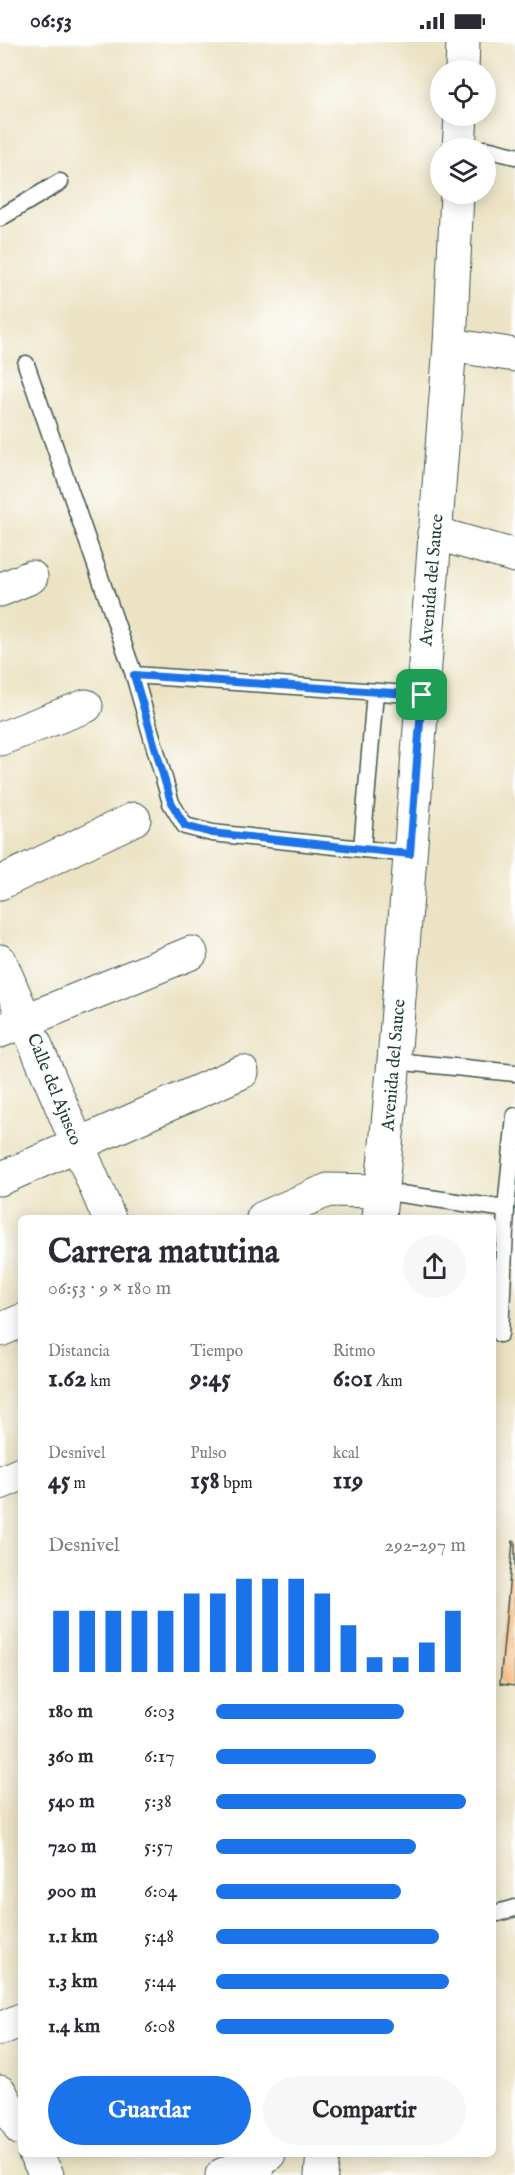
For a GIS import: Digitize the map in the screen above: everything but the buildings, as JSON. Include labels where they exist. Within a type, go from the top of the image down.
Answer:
[{"type":"street","points":[[463,60],[464,42]]},
{"type":"street","name":"Avenida del Sauce","points":[[380,1204],[394,1061],[450,345],[457,204]]},
{"type":"street","points":[[450,345],[515,355]]},
{"type":"street","points":[[434,533],[515,556]]},
{"type":"street","points":[[0,590],[31,578]]},
{"type":"street","points":[[0,739],[86,706]]},
{"type":"street","points":[[0,883],[134,819]]},
{"type":"street","points":[[13,1025],[191,953]]},
{"type":"street","name":"Calle del Ajusco","points":[[0,961],[13,1025],[78,1144],[108,1215]]},
{"type":"street","points":[[0,1179],[242,1072]]},
{"type":"street","points":[[277,1215],[328,1204],[380,1204]]},
{"type":"street","points":[[0,1330],[18,1322]]},
{"type":"street","points":[[0,1483],[18,1475]]},
{"type":"street","points":[[0,2029],[18,2020]]},
{"type":"street","points":[[0,2092],[18,2124]]},
{"type":"street","points":[[37,2157],[47,2175]]},
{"type":"street","points":[[321,2175],[323,2157]]},
{"type":"street","points":[[222,2175],[260,2160]]},
{"type":"lane","points":[[496,150],[515,156]]},
{"type":"lane","points":[[0,218],[60,182]]},
{"type":"lane","points":[[26,364],[134,675],[171,802],[185,826],[212,833],[410,854]]},
{"type":"lane","points":[[134,675],[422,695]]},
{"type":"lane","points":[[363,849],[375,692]]},
{"type":"lane","points":[[394,1061],[515,1073]]},
{"type":"lane","points":[[500,1334],[506,1209],[514,1116]]},
{"type":"lane","points":[[380,1204],[506,1209]]},
{"type":"lane","points":[[496,1913],[515,1908]]},
{"type":"route","points":[[134,675],[331,688],[422,695],[410,854],[212,833],[185,826],[171,802],[134,675]]}]
